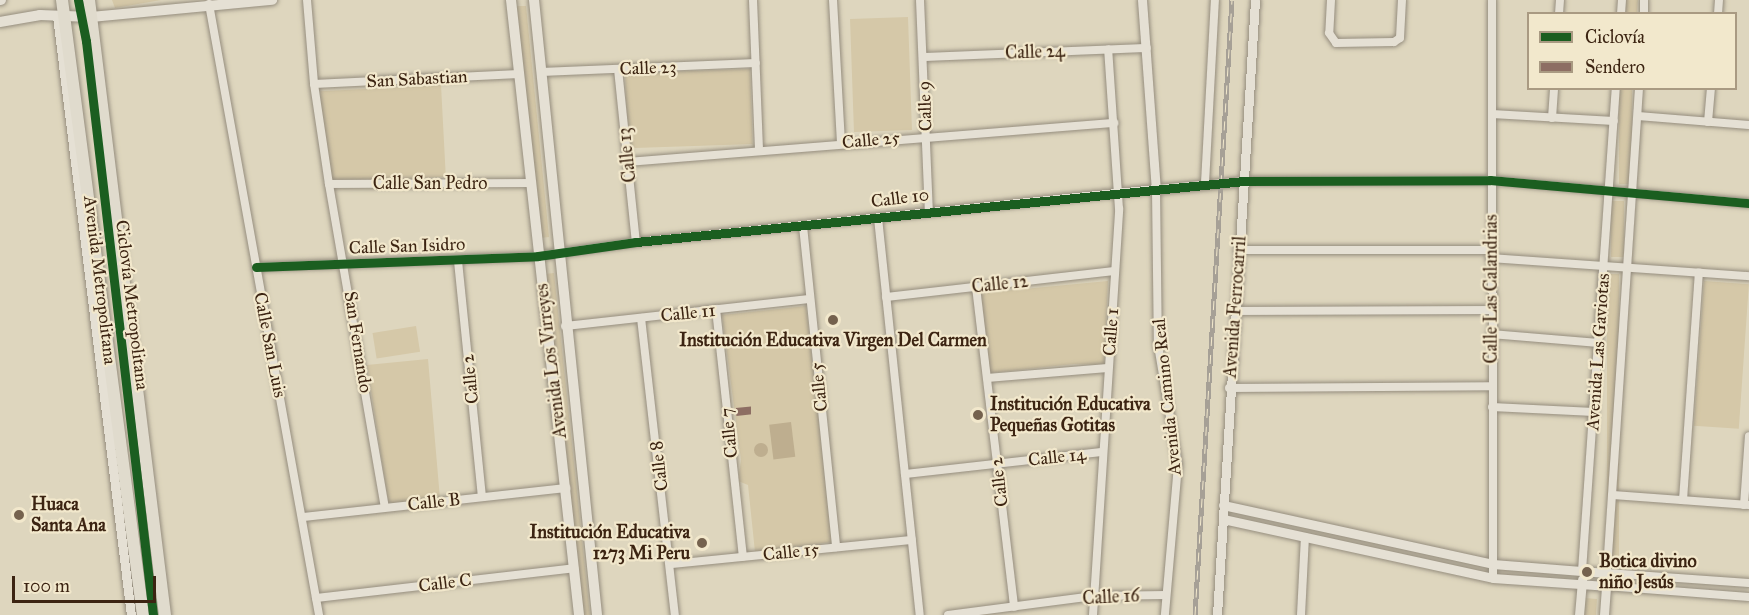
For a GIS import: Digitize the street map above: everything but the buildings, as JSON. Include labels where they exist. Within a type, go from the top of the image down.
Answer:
[{"type":"main road","points":[[61,16],[62,0]]},
{"type":"main road","name":"Avenida Metropolitana","points":[[88,0],[92,17],[165,615]]},
{"type":"main road","points":[[0,22],[61,16],[92,17],[209,4],[272,0]]},
{"type":"main road","name":"Avenida Los Virreyes","points":[[511,0],[579,615]]},
{"type":"main road","name":"Avenida Los Virreyes","points":[[534,0],[565,326],[597,615]]},
{"type":"main road","name":"Avenida Metropolitana","points":[[61,16],[143,615]]},
{"type":"street","name":"San Fernando","points":[[307,0],[314,84],[329,184],[345,265],[385,507]]},
{"type":"street","points":[[753,0],[759,149]]},
{"type":"street","points":[[833,0],[841,143]]},
{"type":"street","name":"Calle 9","points":[[920,0],[929,211]]},
{"type":"street","name":"Avenida Camino Real","points":[[1142,0],[1156,189],[1158,345],[1178,465],[1165,615]]},
{"type":"street","points":[[1205,183],[1215,0]]},
{"type":"street","name":"Avenida Ferrocarril","points":[[1217,615],[1229,388],[1255,0]]},
{"type":"street","points":[[1331,0],[1329,33],[1336,43],[1394,42],[1400,39],[1402,0]]},
{"type":"street","name":"Calle Las Calandrias","points":[[1492,0],[1490,310],[1493,578]]},
{"type":"street","name":"Calle San Luis","points":[[209,4],[319,615]]},
{"type":"street","name":"Avenida Metropolitana","points":[[61,16],[131,615]]},
{"type":"street","name":"Calle 24","points":[[923,57],[1147,48]]},
{"type":"street","name":"Calle 1","points":[[1093,615],[1119,192],[1107,49]]},
{"type":"street","name":"Calle 23","points":[[541,72],[756,63]]},
{"type":"street","name":"Calle 13","points":[[618,69],[636,242]]},
{"type":"street","name":"San Sabastian","points":[[314,84],[519,74]]},
{"type":"street","points":[[1552,118],[1554,90]]},
{"type":"street","name":"Avenida Las Gaviotas","points":[[1579,615],[1616,90]]},
{"type":"street","name":"Avenida Las Gaviotas","points":[[1604,615],[1639,90]]},
{"type":"street","points":[[1708,122],[1711,90]]},
{"type":"street","points":[[1492,114],[1614,122]]},
{"type":"street","points":[[1638,116],[1749,125]]},
{"type":"street","name":"Calle 25","points":[[628,162],[926,135],[1114,123]]},
{"type":"street","points":[[1244,181],[1490,180],[1749,203]]},
{"type":"street","name":"Calle 10","points":[[559,251],[929,211],[1244,181]]},
{"type":"street","name":"Calle San Pedro","points":[[329,184],[530,183]]},
{"type":"street","points":[[878,218],[920,615]]},
{"type":"street","name":"Calle 5","points":[[803,226],[836,547]]},
{"type":"street","points":[[1238,250],[1490,254],[1604,267],[1749,276]]},
{"type":"street","name":"Calle San Isidro","points":[[256,267],[458,261],[538,256],[559,251]]},
{"type":"street","name":"Calle 2","points":[[458,261],[482,497]]},
{"type":"street","name":"Calle 12","points":[[886,297],[1115,271]]},
{"type":"street","points":[[1683,500],[1699,273]]},
{"type":"street","name":"Calle 2","points":[[976,287],[1014,607]]},
{"type":"street","name":"Calle 11","points":[[565,326],[810,299]]},
{"type":"street","name":"Calle 7","points":[[716,309],[742,556]]},
{"type":"street","points":[[1234,310],[1490,310]]},
{"type":"street","name":"Calle 8","points":[[641,318],[671,564],[675,615]]},
{"type":"street","points":[[1491,333],[1599,343]]},
{"type":"street","points":[[987,378],[1108,368]]},
{"type":"street","points":[[1229,388],[1492,386]]},
{"type":"street","points":[[1492,407],[1594,412]]},
{"type":"street","points":[[1613,495],[1746,505],[1749,436]]},
{"type":"street","name":"Calle 14","points":[[905,474],[1102,452]]},
{"type":"street","name":"Calle B","points":[[303,517],[566,488]]},
{"type":"street","points":[[1223,505],[1493,564],[1749,583]]},
{"type":"street","points":[[1223,519],[1493,578],[1749,597]]},
{"type":"street","points":[[1302,615],[1305,537]]},
{"type":"street","name":"Calle 15","points":[[671,564],[912,540]]},
{"type":"street","name":"Calle C","points":[[316,598],[574,568]]},
{"type":"street","name":"Calle 16","points":[[948,615],[1094,596],[1166,595]]},
{"type":"shaded area","points":[[112,0],[161,0],[115,8]]},
{"type":"shaded area","points":[[1625,0],[1638,0],[1637,12],[1624,12]]},
{"type":"shaded area","points":[[515,6],[526,6],[549,237],[541,238]]},
{"type":"shaded area","points":[[908,17],[912,130],[854,132],[850,19]]},
{"type":"shaded area","points":[[750,69],[753,144],[628,148],[625,73]]},
{"type":"shaded area","points":[[441,85],[446,177],[325,183],[320,91]]},
{"type":"shaded area","points":[[1619,90],[1632,90],[1632,184],[1619,184]]},
{"type":"shaded area","points":[[1611,201],[1624,201],[1624,257],[1611,257]]},
{"type":"shaded area","points":[[554,273],[590,615],[580,615],[544,274]]},
{"type":"shaded area","points":[[1607,274],[1619,274],[1619,564],[1607,564]]},
{"type":"shaded area","points":[[1108,281],[1104,365],[1074,364],[989,373],[981,293]]},
{"type":"shaded area","points":[[1704,281],[1749,284],[1739,429],[1694,426]]},
{"type":"shaded area","points":[[806,306],[832,542],[755,552],[748,485],[738,481],[741,460],[722,315]]},
{"type":"shaded area","points":[[416,326],[420,352],[377,359],[373,333]]},
{"type":"shaded area","points":[[428,359],[440,499],[392,503],[388,501],[367,365]]},
{"type":"shaded area","points":[[791,422],[795,457],[773,459],[769,425]]},
{"type":"shaded area","points":[[761,443],[766,445],[768,450],[766,455],[761,457],[756,455],[754,450],[756,445]]},
{"type":"shaded area","points":[[1584,598],[1597,599],[1596,615],[1583,615]]},
{"type":"railway","points":[[1195,615],[1232,0]]},
{"type":"marked path","points":[[736,412],[754,410]]},
{"type":"cycle path","name":"Ciclovía Metropolitana","points":[[78,0],[86,41],[153,615]]},
{"type":"cycle path","points":[[256,267],[538,256],[636,242],[1244,181],[1490,180],[1749,203]]},
{"type":"place","name":"Institución Educativa Virgen Del Carmen","points":[[833,320]]},
{"type":"place","name":"Institución Educativa Pequeñas Gotitas","points":[[978,415]]},
{"type":"place","name":"Huaca Santa Ana","points":[[19,515]]},
{"type":"place","name":"Institución Educativa 1273 Mi Peru","points":[[702,543]]},
{"type":"place","name":"Botica divino niño Jesús","points":[[1587,572]]}]
